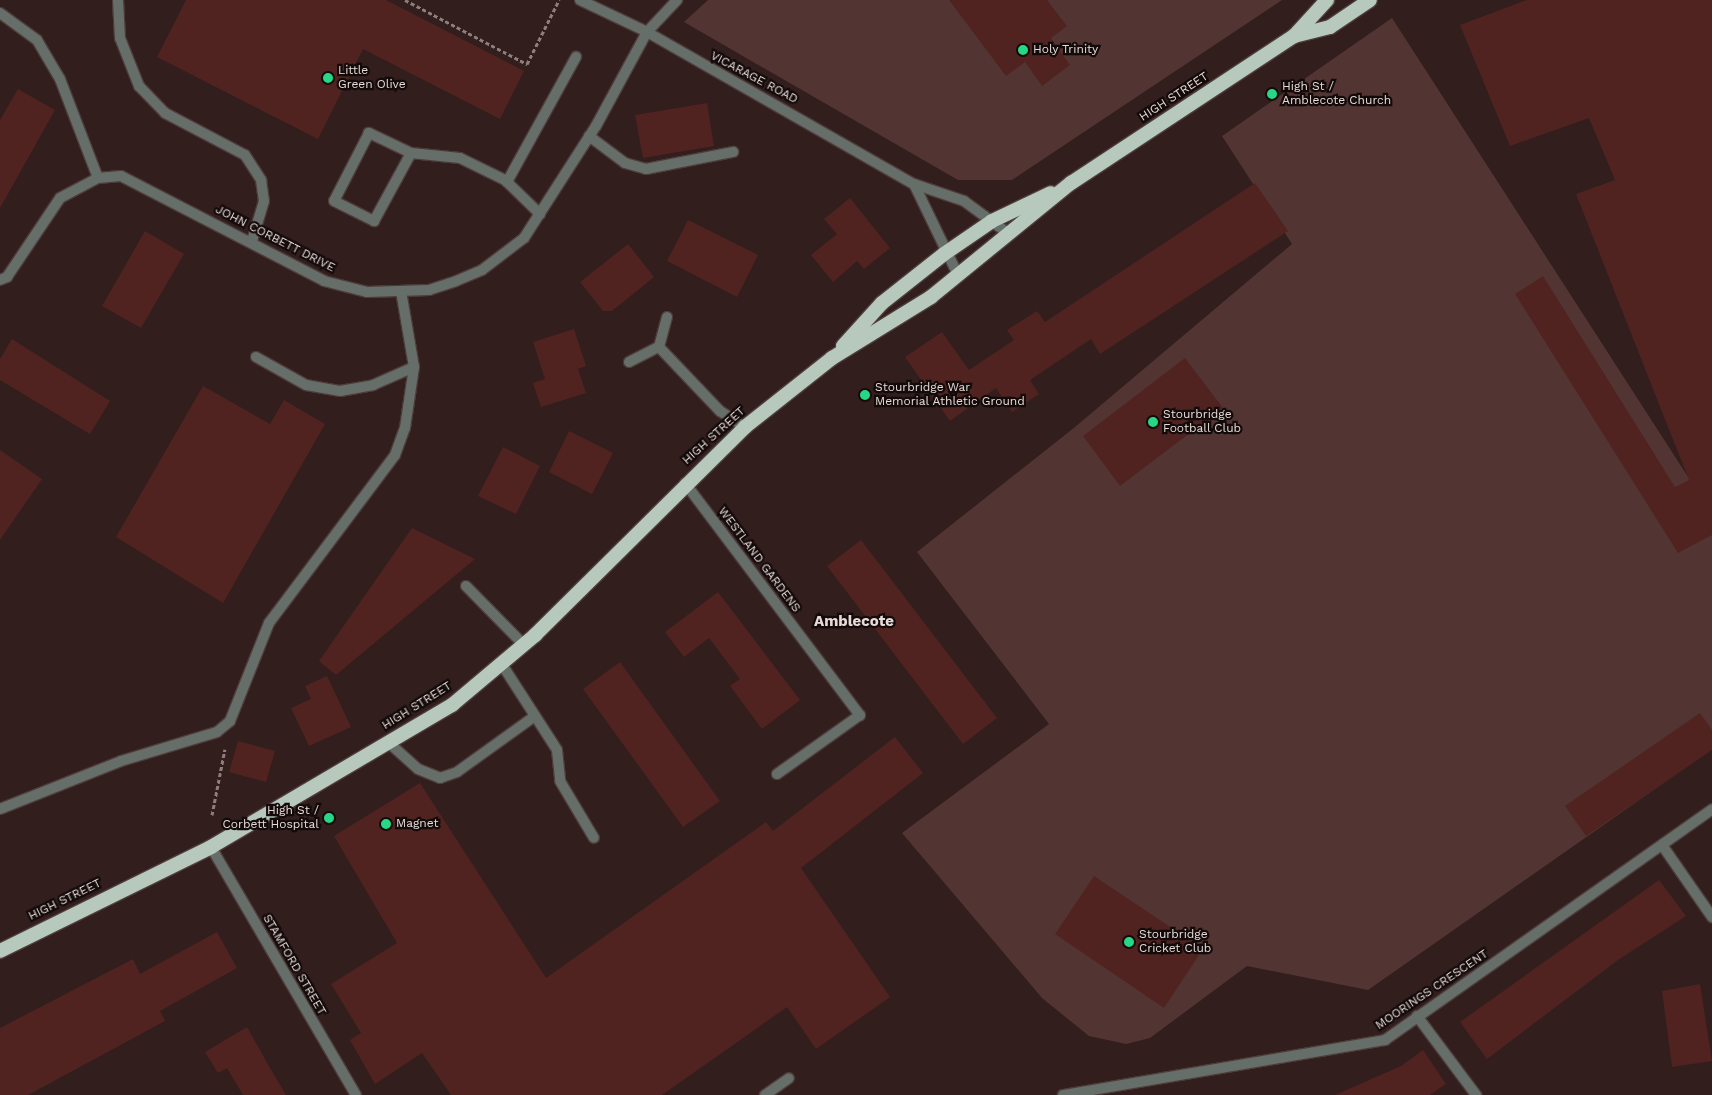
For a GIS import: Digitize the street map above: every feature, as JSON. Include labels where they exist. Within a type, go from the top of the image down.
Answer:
[{"type":"highway","name":"HIGH STREET","points":[[0,951],[211,847],[452,705],[523,644],[745,427],[832,358],[921,304],[1071,184],[1294,36],[1326,0]]},
{"type":"highway","name":"HIGH STREET","points":[[1294,36],[1330,27],[1370,0]]},
{"type":"highway","name":"HIGH STREET","points":[[832,358],[882,303],[944,254],[992,221],[1071,184]]},
{"type":"street","points":[[118,0],[120,38],[138,86],[165,113],[246,155],[261,180],[264,201],[252,242]]},
{"type":"street","name":"VICARAGE ROAD","points":[[580,0],[647,32],[914,184],[964,201],[1009,234]]},
{"type":"street","name":"JOHN CORBETT DRIVE","points":[[0,280],[8,277],[60,198],[98,178],[121,176],[324,280],[367,292],[429,290],[482,270],[524,238],[590,136],[647,32],[676,0]]},
{"type":"street","points":[[0,13],[41,48],[60,79],[98,178]]},
{"type":"street","points":[[508,182],[576,56]]},
{"type":"street","points":[[411,153],[374,221],[334,201],[369,132],[411,153],[460,158],[508,182],[540,214]]},
{"type":"street","points":[[590,136],[625,163],[646,169],[733,152]]},
{"type":"street","points":[[914,184],[944,254],[958,275]]},
{"type":"street","points":[[0,809],[121,761],[217,732],[230,721],[269,623],[344,529],[395,455],[406,428],[414,367],[401,291]]},
{"type":"street","points":[[629,362],[659,347],[667,317]]},
{"type":"street","points":[[659,347],[720,410],[745,427]]},
{"type":"street","points":[[256,357],[306,385],[340,391],[373,385],[414,367]]},
{"type":"street","name":"WESTLAND GARDENS","points":[[686,483],[860,715],[777,774]]},
{"type":"street","points":[[466,586],[523,644]]},
{"type":"street","points":[[501,663],[557,750],[560,782],[594,838]]},
{"type":"street","points":[[388,742],[418,769],[440,778],[457,772],[535,716]]},
{"type":"street","name":"MOORINGS CRESCENT","points":[[1062,1095],[1385,1040],[1712,809]]},
{"type":"street","points":[[1662,846],[1712,917]]},
{"type":"street","name":"STAMFORD STREET","points":[[211,847],[356,1095]]},
{"type":"street","points":[[1417,1016],[1476,1095]]},
{"type":"street","points":[[765,1095],[789,1078]]},
{"type":"path","points":[[405,0],[527,64],[559,0]]},
{"type":"path","points":[[212,815],[230,721]]},
{"type":"shaded area","points":[[708,0],[1282,0],[1012,180],[958,180],[684,22]]},
{"type":"shaded area","points":[[1392,18],[1712,514],[1712,749],[1368,990],[1247,966],[1150,1038],[1126,1044],[1089,1036],[1042,998],[902,833],[1049,724],[917,552],[1075,427],[1292,244],[1222,136]]},
{"type":"building","points":[[186,0],[386,0],[524,71],[500,119],[363,49],[318,139],[157,57]]},
{"type":"building","name":"Holy Trinity","points":[[949,0],[1047,0],[1067,26],[1051,38],[1070,65],[1042,86],[1025,62],[1006,76]]},
{"type":"building","points":[[1527,0],[1712,0],[1712,535],[1678,553],[1515,294],[1543,276],[1675,487],[1689,480],[1576,194],[1615,180],[1589,118],[1510,146],[1460,25]]},
{"type":"building","points":[[18,89],[55,110],[0,208],[0,120]]},
{"type":"building","points":[[707,103],[714,146],[643,158],[635,115]]},
{"type":"building","points":[[1255,183],[1288,231],[1100,354],[1091,339],[1030,380],[1039,394],[1012,412],[996,388],[950,421],[905,357],[942,332],[969,370],[1014,340],[1007,330],[1037,311],[1045,322]]},
{"type":"building","points":[[850,198],[890,248],[864,269],[857,261],[833,282],[811,255],[837,234],[824,219]]},
{"type":"building","points":[[688,220],[758,255],[737,297],[667,261]]},
{"type":"building","points":[[145,231],[184,254],[141,328],[102,306]]},
{"type":"building","points":[[628,244],[654,277],[612,311],[603,311],[580,282]]},
{"type":"building","points":[[574,329],[586,366],[578,369],[586,393],[541,407],[533,383],[545,379],[533,342]]},
{"type":"building","points":[[12,339],[110,401],[90,434],[0,380],[0,359]]},
{"type":"building","name":"Stourbridge Football Club","points":[[1185,358],[1223,408],[1120,486],[1083,436]]},
{"type":"building","points":[[203,386],[270,424],[284,400],[325,424],[223,603],[116,537]]},
{"type":"building","points":[[569,431],[613,453],[592,494],[549,472]]},
{"type":"building","points":[[503,447],[540,466],[516,514],[478,496]]},
{"type":"building","points":[[0,450],[42,479],[0,540]]},
{"type":"building","points":[[412,528],[475,559],[336,675],[319,661]]},
{"type":"building","points":[[861,540],[997,718],[963,744],[827,566]]},
{"type":"building","points":[[718,592],[800,700],[762,729],[730,686],[740,679],[709,638],[684,657],[665,632]]},
{"type":"building","points":[[620,662],[720,801],[683,827],[583,689]]},
{"type":"building","points":[[327,676],[351,727],[309,746],[291,708],[311,699],[305,686]]},
{"type":"building","points":[[1700,713],[1712,730],[1712,750],[1586,836],[1565,806]]},
{"type":"building","points":[[895,737],[923,773],[801,868],[890,997],[816,1049],[787,1007],[662,1095],[451,1095],[422,1053],[375,1084],[350,1040],[361,1033],[331,984],[397,943],[334,836],[420,783],[546,978],[766,822],[773,831]]},
{"type":"building","points":[[238,741],[275,751],[266,782],[229,772]]},
{"type":"building","name":"Stourbridge Cricket Club","points":[[1094,876],[1203,949],[1164,1008],[1055,934]]},
{"type":"building","points":[[1659,880],[1686,916],[1618,960],[1487,1059],[1460,1022]]},
{"type":"building","points":[[217,932],[237,968],[160,1011],[165,1021],[28,1095],[0,1095],[0,1028],[133,959],[140,974]]},
{"type":"building","points":[[1700,984],[1712,1061],[1672,1067],[1662,991]]},
{"type":"building","points":[[247,1027],[286,1095],[243,1095],[227,1068],[218,1073],[205,1052]]},
{"type":"building","points":[[1423,1050],[1446,1084],[1430,1095],[1335,1095],[1401,1066]]},
{"type":"place","name":"Holy Trinity","points":[[1023,50]]},
{"type":"place","name":"Little Green Olive","points":[[328,78]]},
{"type":"place","name":"High St / Amblecote Church","points":[[1272,94]]},
{"type":"place","name":"Stourbridge War Memorial Athletic Ground","points":[[865,395]]},
{"type":"place","name":"Stourbridge Football Club","points":[[1153,422]]},
{"type":"place","name":"High St / Corbett Hospital","points":[[329,818]]},
{"type":"place","name":"Magnet","points":[[386,824]]},
{"type":"place","name":"Stourbridge Cricket Club","points":[[1129,942]]},
{"type":"district","name":"Amblecote","points":[[854,622]]}]
